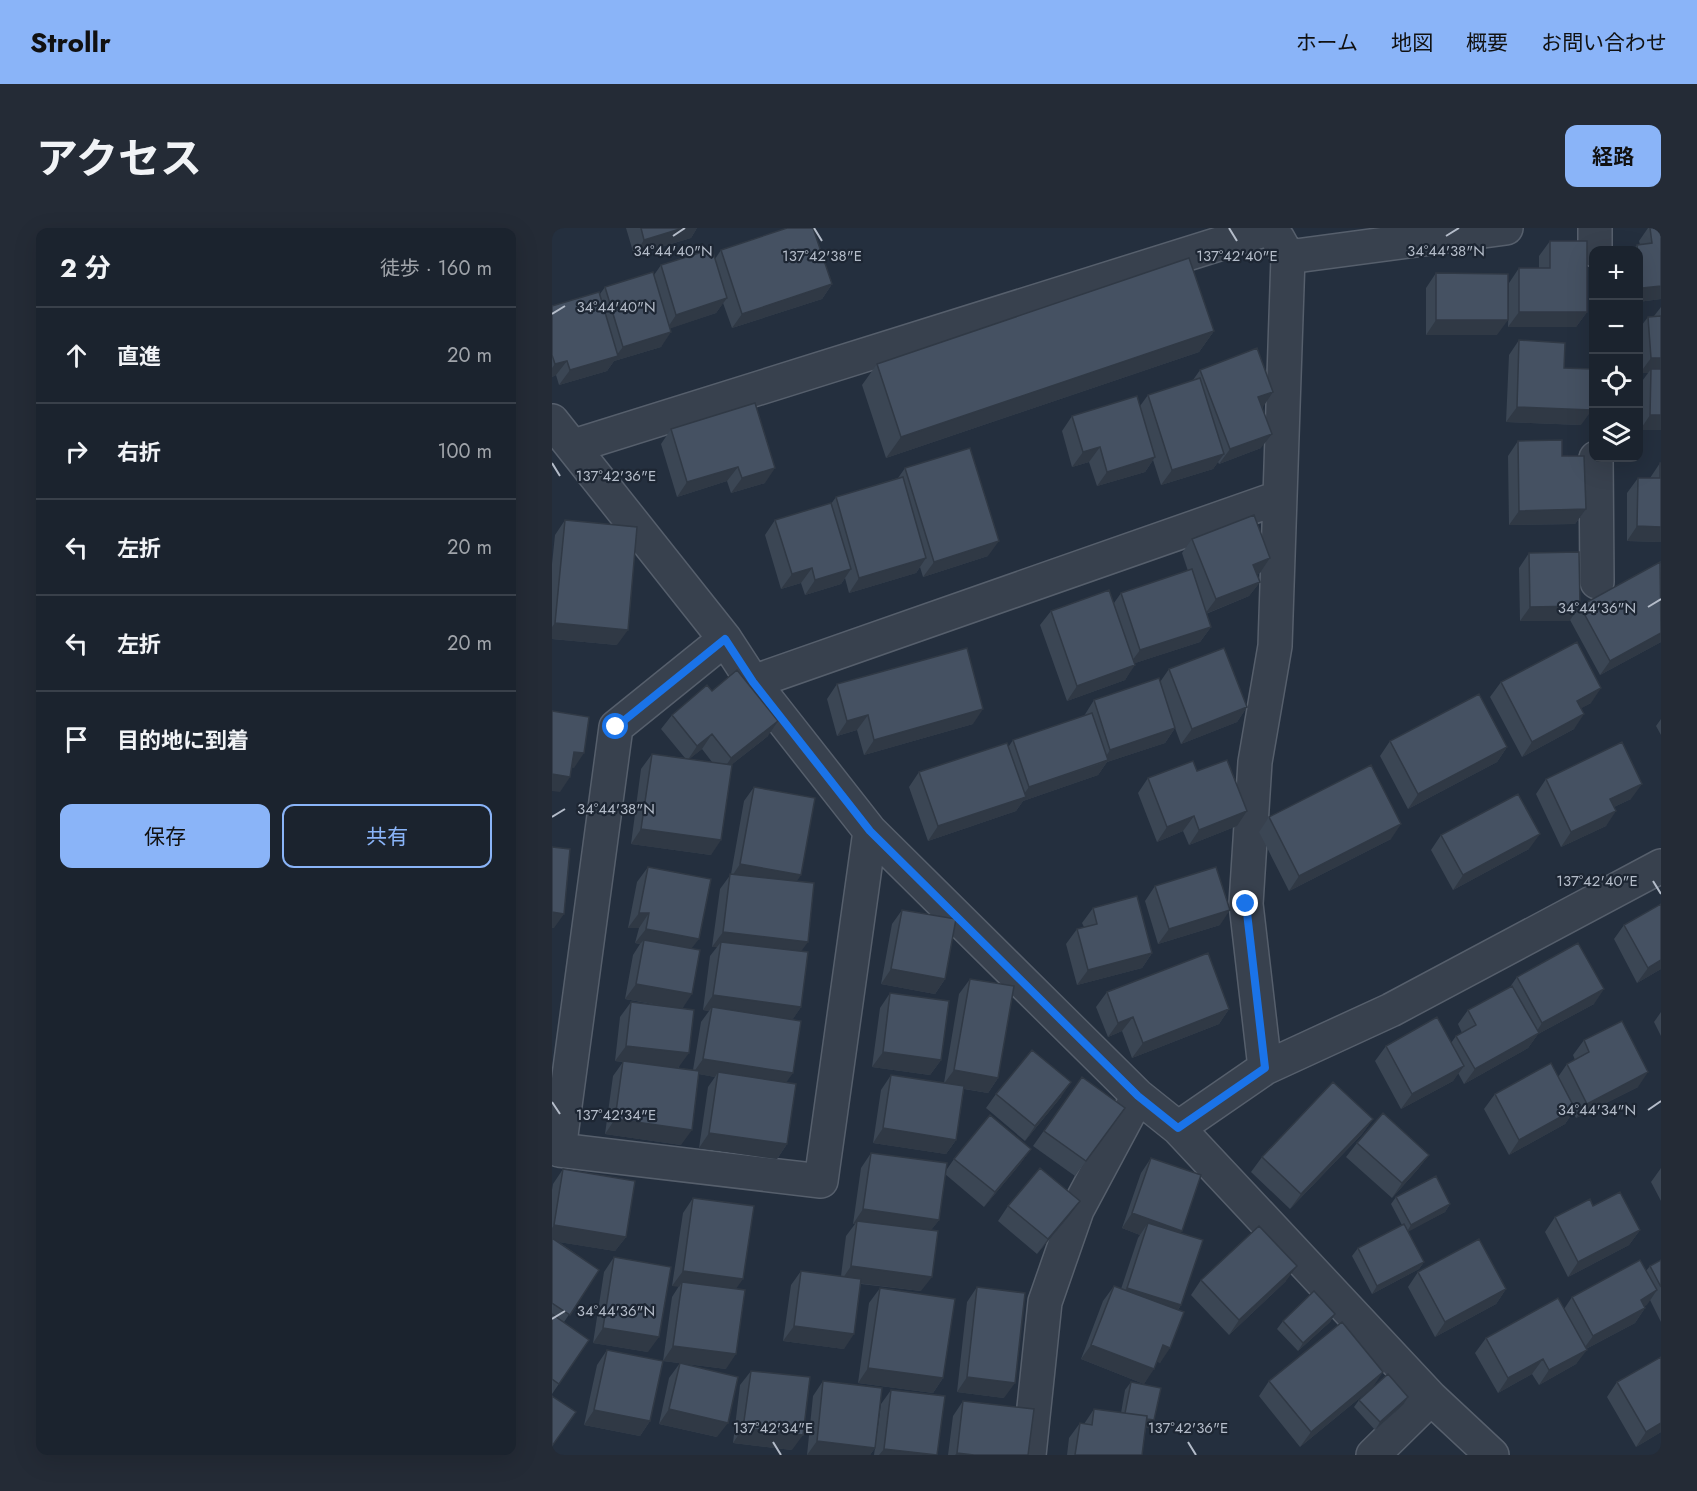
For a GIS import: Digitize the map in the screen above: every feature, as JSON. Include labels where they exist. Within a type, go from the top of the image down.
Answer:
[{"type":"street","points":[[574,446],[1271,228],[1288,257],[1278,498],[1275,646],[1255,762],[1246,904],[1265,1068]]},
{"type":"street","points":[[1288,257],[1506,228]]},
{"type":"street","points":[[1595,228],[1595,246]]},
{"type":"street","points":[[552,421],[725,639],[753,682],[870,831],[1138,1096],[1178,1128],[1431,1398],[1492,1455]]},
{"type":"street","points":[[1596,462],[1597,582]]},
{"type":"street","points":[[753,682],[1278,498]]},
{"type":"street","points":[[725,639],[616,727],[559,1150],[820,1181],[870,831]]},
{"type":"street","points":[[1178,1128],[1265,1068],[1391,1010],[1661,867]]},
{"type":"street","points":[[1029,1455],[1045,1302],[1077,1210],[1138,1096]]},
{"type":"street","points":[[1373,1455],[1431,1398]]},
{"type":"building","points":[[641,228],[683,228],[644,240]]},
{"type":"building","points":[[787,228],[813,228],[832,284],[742,314],[721,250]]},
{"type":"building","points":[[1650,228],[1661,228],[1661,286],[1643,288],[1643,246],[1637,245],[1652,243]]},
{"type":"building","points":[[1550,241],[1587,241],[1587,312],[1519,312],[1519,268],[1550,268]]},
{"type":"building","points":[[712,249],[727,298],[676,315],[661,265]]},
{"type":"building","points":[[1189,258],[1214,331],[901,437],[877,364]]},
{"type":"building","points":[[653,272],[671,332],[623,347],[605,287]]},
{"type":"building","points":[[1436,273],[1508,274],[1508,320],[1436,320]]},
{"type":"building","points":[[599,292],[618,356],[570,370],[567,361],[555,364],[552,355],[552,306]]},
{"type":"building","points":[[1661,316],[1661,358],[1651,358],[1648,317]]},
{"type":"building","points":[[1519,340],[1565,343],[1564,368],[1589,369],[1589,410],[1517,407]]},
{"type":"building","points":[[1257,348],[1273,392],[1258,397],[1272,434],[1230,449],[1200,370]]},
{"type":"building","points":[[1651,369],[1661,369],[1661,415],[1650,415]]},
{"type":"building","points":[[1200,378],[1224,454],[1172,470],[1148,395]]},
{"type":"building","points":[[1137,396],[1155,457],[1107,472],[1100,447],[1083,452],[1072,416]]},
{"type":"building","points":[[755,403],[775,468],[742,478],[738,467],[687,482],[671,429]]},
{"type":"building","points":[[1562,440],[1562,456],[1584,456],[1586,509],[1519,511],[1518,441]]},
{"type":"building","points":[[970,448],[999,541],[934,562],[905,468]]},
{"type":"building","points":[[1660,463],[1661,527],[1637,526],[1638,478],[1660,478]]},
{"type":"building","points":[[903,477],[926,558],[859,578],[836,497]]},
{"type":"building","points":[[831,503],[851,569],[815,580],[812,568],[792,574],[775,520]]},
{"type":"building","points":[[1254,515],[1270,558],[1253,565],[1260,582],[1216,599],[1192,539]]},
{"type":"building","points":[[565,520],[637,527],[628,630],[555,623]]},
{"type":"building","points":[[1579,552],[1580,606],[1530,607],[1529,553]]},
{"type":"building","points":[[1660,562],[1661,633],[1610,661],[1580,606]]},
{"type":"building","points":[[1192,569],[1211,627],[1140,650],[1121,593]]},
{"type":"building","points":[[1109,590],[1135,665],[1077,686],[1051,611]]},
{"type":"building","points":[[1577,642],[1601,688],[1577,701],[1584,714],[1532,742],[1501,682]]},
{"type":"building","points":[[967,648],[983,709],[874,740],[868,715],[847,721],[837,684]]},
{"type":"building","points":[[1224,648],[1247,707],[1192,729],[1169,669]]},
{"type":"building","points":[[737,670],[778,721],[731,758],[712,734],[697,746],[672,715],[707,685],[712,691]]},
{"type":"building","points":[[1159,678],[1175,728],[1110,750],[1094,700]]},
{"type":"building","points":[[1479,694],[1507,747],[1418,794],[1390,741]]},
{"type":"building","points":[[552,711],[589,717],[584,753],[574,752],[570,777],[552,774]]},
{"type":"building","points":[[1092,713],[1108,760],[1029,787],[1013,740]]},
{"type":"building","points":[[1622,742],[1642,784],[1610,799],[1616,811],[1571,832],[1546,779]]},
{"type":"building","points":[[1007,743],[1026,797],[938,826],[919,772]]},
{"type":"building","points":[[652,754],[732,765],[721,840],[641,829]]},
{"type":"building","points":[[1227,760],[1247,811],[1199,830],[1194,816],[1167,827],[1148,778],[1193,761],[1197,771]]},
{"type":"building","points":[[1371,765],[1401,824],[1299,876],[1269,817]]},
{"type":"building","points":[[754,787],[815,798],[801,875],[740,864]]},
{"type":"building","points":[[1518,794],[1540,834],[1463,875],[1441,835]]},
{"type":"building","points":[[552,847],[570,849],[564,914],[552,912]]},
{"type":"building","points":[[648,867],[711,879],[699,939],[646,929],[649,913],[639,913]]},
{"type":"building","points":[[1216,867],[1230,910],[1169,929],[1155,886]]},
{"type":"building","points":[[730,874],[814,883],[808,942],[723,932]]},
{"type":"building","points":[[1137,896],[1152,953],[1088,970],[1077,929],[1097,924],[1093,908]]},
{"type":"building","points":[[1661,904],[1661,960],[1648,968],[1624,925]]},
{"type":"building","points":[[902,910],[956,919],[945,979],[891,969]]},
{"type":"building","points":[[644,940],[700,950],[692,994],[636,984]]},
{"type":"building","points":[[721,942],[808,952],[801,1007],[713,995]]},
{"type":"building","points":[[1578,943],[1604,989],[1542,1023],[1517,977]]},
{"type":"building","points":[[1208,953],[1229,1009],[1143,1043],[1133,1017],[1118,1023],[1107,992]]},
{"type":"building","points":[[970,979],[1014,986],[998,1078],[954,1070]]},
{"type":"building","points":[[1512,986],[1539,1033],[1475,1069],[1456,1036],[1476,1025],[1468,1010]]},
{"type":"building","points":[[890,993],[949,1001],[941,1060],[883,1052]]},
{"type":"building","points":[[631,1002],[694,1010],[689,1053],[626,1046]]},
{"type":"building","points":[[712,1007],[801,1021],[793,1073],[703,1059]]},
{"type":"building","points":[[1437,1017],[1464,1066],[1412,1094],[1386,1046]]},
{"type":"building","points":[[1622,1021],[1648,1072],[1587,1104],[1567,1064],[1589,1052],[1584,1040]]},
{"type":"building","points":[[1032,1050],[1071,1082],[1035,1126],[996,1094]]},
{"type":"building","points":[[623,1061],[699,1071],[692,1130],[615,1119]]},
{"type":"building","points":[[1551,1063],[1575,1109],[1519,1140],[1495,1094]]},
{"type":"building","points":[[718,1072],[796,1084],[787,1144],[709,1133]]},
{"type":"building","points":[[891,1075],[964,1086],[956,1140],[883,1128]]},
{"type":"building","points":[[1082,1077],[1125,1108],[1086,1161],[1044,1131]]},
{"type":"building","points":[[1333,1082],[1373,1119],[1301,1194],[1262,1157]]},
{"type":"building","points":[[1383,1113],[1429,1155],[1402,1183],[1357,1143]]},
{"type":"building","points":[[990,1115],[1031,1149],[995,1192],[954,1159]]},
{"type":"building","points":[[871,1153],[947,1163],[939,1220],[863,1209]]},
{"type":"building","points":[[1151,1158],[1201,1175],[1182,1231],[1132,1213]]},
{"type":"building","points":[[1040,1168],[1080,1201],[1048,1239],[1008,1206]]},
{"type":"building","points":[[563,1169],[635,1181],[626,1237],[554,1225]]},
{"type":"building","points":[[1436,1176],[1450,1204],[1411,1225],[1396,1197]]},
{"type":"building","points":[[1620,1192],[1640,1230],[1578,1262],[1555,1217],[1590,1199],[1593,1206]]},
{"type":"building","points":[[693,1198],[754,1206],[743,1279],[683,1271]]},
{"type":"building","points":[[857,1221],[938,1231],[932,1277],[851,1266]]},
{"type":"building","points":[[1148,1223],[1203,1240],[1181,1305],[1127,1288]]},
{"type":"building","points":[[1404,1224],[1424,1262],[1377,1286],[1358,1248]]},
{"type":"building","points":[[1259,1226],[1297,1266],[1239,1320],[1201,1280]]},
{"type":"building","points":[[552,1238],[599,1270],[570,1315],[552,1303]]},
{"type":"building","points":[[1479,1239],[1506,1289],[1445,1322],[1418,1272]]},
{"type":"building","points":[[614,1257],[671,1267],[659,1337],[603,1328]]},
{"type":"building","points":[[1640,1260],[1657,1290],[1641,1300],[1645,1308],[1593,1336],[1572,1297]]},
{"type":"building","points":[[1661,1260],[1661,1287],[1650,1266]]},
{"type":"building","points":[[801,1271],[861,1279],[854,1334],[794,1326]]},
{"type":"building","points":[[682,1282],[745,1290],[736,1354],[673,1346]]},
{"type":"building","points":[[1114,1286],[1184,1312],[1170,1348],[1163,1345],[1154,1369],[1091,1345]]},
{"type":"building","points":[[977,1287],[1025,1293],[1015,1383],[967,1377]]},
{"type":"building","points":[[880,1288],[955,1299],[943,1378],[868,1368]]},
{"type":"building","points":[[1314,1291],[1335,1314],[1303,1343],[1283,1321]]},
{"type":"building","points":[[1558,1298],[1587,1350],[1549,1370],[1543,1359],[1508,1378],[1486,1338]]},
{"type":"building","points":[[552,1314],[589,1340],[559,1384],[552,1379]]},
{"type":"building","points":[[1342,1322],[1383,1372],[1311,1432],[1269,1381]]},
{"type":"building","points":[[607,1350],[663,1361],[650,1421],[594,1410]]},
{"type":"building","points":[[1661,1357],[1661,1423],[1646,1432],[1617,1382]]},
{"type":"building","points":[[680,1363],[738,1377],[728,1423],[669,1409]]},
{"type":"building","points":[[751,1371],[810,1377],[803,1435],[743,1428]]},
{"type":"building","points":[[1388,1374],[1408,1397],[1380,1422],[1359,1400]]},
{"type":"building","points":[[823,1381],[882,1388],[875,1448],[817,1441]]},
{"type":"building","points":[[1131,1382],[1161,1388],[1154,1420],[1147,1419],[1147,1416],[1125,1413]]},
{"type":"building","points":[[891,1390],[945,1396],[937,1455],[884,1449]]},
{"type":"building","points":[[552,1396],[576,1412],[552,1446]]},
{"type":"building","points":[[963,1401],[1034,1409],[1028,1455],[957,1453]]},
{"type":"building","points":[[1094,1409],[1147,1416],[1142,1455],[1075,1455],[1080,1423],[1092,1425]]},
{"type":"route","points":[[616,727],[725,639],[753,682],[870,831],[1138,1096],[1178,1128],[1265,1068],[1246,904]]}]
